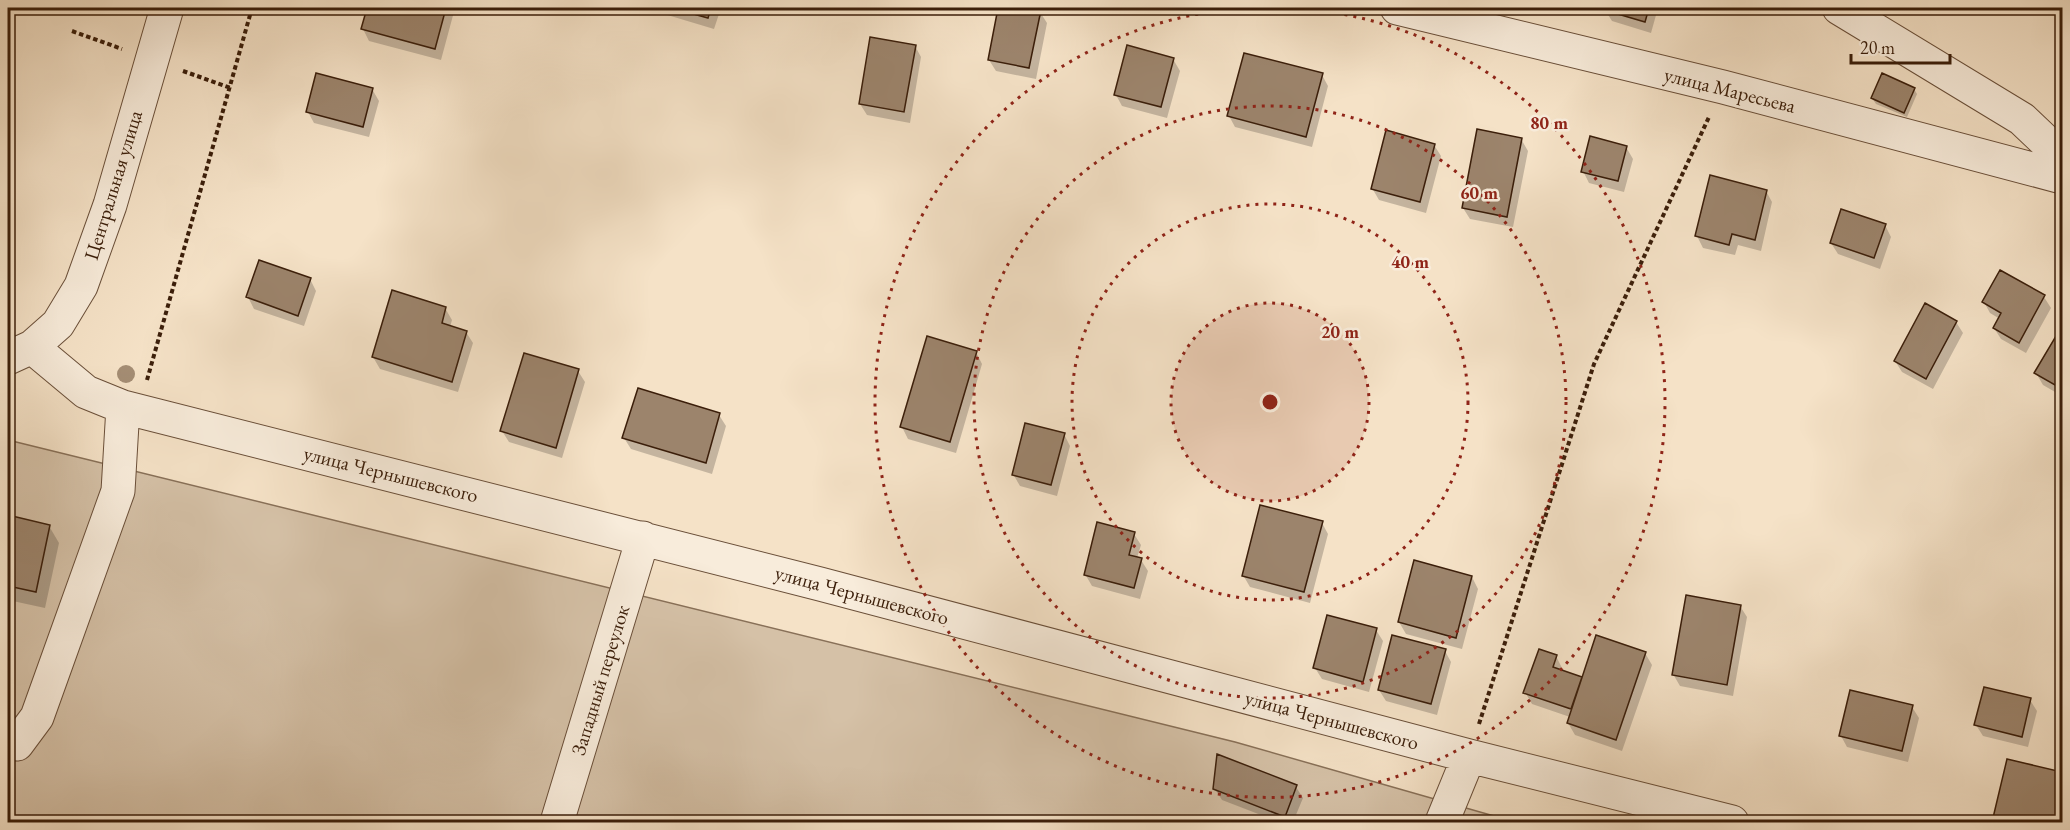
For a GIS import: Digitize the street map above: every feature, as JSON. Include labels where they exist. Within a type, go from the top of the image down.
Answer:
[{"type":"street","name":"Центральная улица","points":[[20,352],[58,324],[81,286],[110,205],[167,8]]},
{"type":"street","name":"улица Маресьева","points":[[1397,8],[1723,87],[2062,177]]},
{"type":"street","points":[[1839,8],[2022,119],[2062,157]]},
{"type":"street","name":"улица Чернышевского","points":[[20,352],[86,392],[131,408],[643,538],[1468,756],[1732,822]]},
{"type":"street","points":[[17,744],[37,717],[117,491],[131,408]]},
{"type":"street","name":"Западный переулок","points":[[557,822],[643,538]]},
{"type":"street","points":[[1442,822],[1468,756]]},
{"type":"path","points":[[131,408],[231,88],[252,8]]},
{"type":"path","points":[[72,31],[123,50]]},
{"type":"path","points":[[177,69],[231,88]]},
{"type":"path","points":[[1468,756],[1593,364],[1723,87]]},
{"type":"shaded area","points":[[8,440],[1235,742],[1515,822],[8,822]]},
{"type":"building","points":[[367,8],[446,8],[435,49],[361,29]]},
{"type":"building","points":[[672,8],[711,8],[708,18]]},
{"type":"building","points":[[998,8],[1041,10],[1029,68],[988,60]]},
{"type":"building","points":[[1604,8],[1649,8],[1645,22],[1604,10]]},
{"type":"building","points":[[870,37],[916,45],[904,112],[859,104]]},
{"type":"building","points":[[1127,45],[1174,58],[1161,107],[1114,95]]},
{"type":"building","points":[[1244,53],[1323,73],[1306,137],[1227,116]]},
{"type":"building","points":[[316,73],[373,88],[363,127],[306,112]]},
{"type":"building","points":[[1882,73],[1915,88],[1904,113],[1871,98]]},
{"type":"building","points":[[1477,129],[1522,138],[1507,217],[1462,208]]},
{"type":"building","points":[[1386,130],[1435,144],[1420,202],[1371,189]]},
{"type":"building","points":[[1590,136],[1627,146],[1618,181],[1581,172]]},
{"type":"building","points":[[1710,175],[1767,190],[1755,240],[1732,234],[1729,245],[1695,236]]},
{"type":"building","points":[[1841,209],[1886,224],[1874,258],[1830,243]]},
{"type":"building","points":[[259,260],[311,278],[298,316],[246,297]]},
{"type":"building","points":[[2000,270],[2045,295],[2019,343],[1993,328],[2001,313],[1982,302]]},
{"type":"building","points":[[392,290],[446,307],[442,323],[467,331],[452,382],[372,357]]},
{"type":"building","points":[[1925,303],[1957,321],[1926,379],[1894,361]]},
{"type":"building","points":[[927,336],[977,351],[950,442],[900,427]]},
{"type":"building","points":[[2056,336],[2062,340],[2062,389],[2034,373]]},
{"type":"building","points":[[524,353],[579,369],[556,448],[500,431]]},
{"type":"building","points":[[638,388],[720,413],[706,463],[622,438]]},
{"type":"building","points":[[1025,423],[1065,433],[1051,485],[1012,475]]},
{"type":"building","points":[[1260,505],[1323,521],[1304,592],[1242,576]]},
{"type":"building","points":[[8,515],[50,525],[36,592],[8,586]]},
{"type":"building","points":[[1097,522],[1135,532],[1129,555],[1142,558],[1134,588],[1084,575]]},
{"type":"building","points":[[1414,560],[1472,576],[1456,638],[1398,622]]},
{"type":"building","points":[[1686,595],[1741,605],[1727,685],[1672,675]]},
{"type":"building","points":[[1327,615],[1377,628],[1363,682],[1313,668]]},
{"type":"building","points":[[1392,635],[1446,649],[1431,704],[1378,690]]},
{"type":"building","points":[[1596,635],[1646,652],[1616,740],[1567,723]]},
{"type":"building","points":[[1539,649],[1557,655],[1553,667],[1582,677],[1571,709],[1523,693]]},
{"type":"building","points":[[1984,687],[2031,698],[2022,737],[1974,725]]},
{"type":"building","points":[[1850,690],[1913,705],[1902,751],[1839,736]]},
{"type":"building","points":[[1217,754],[1297,785],[1285,817],[1213,789]]},
{"type":"building","points":[[2007,759],[2062,772],[2062,795],[2056,822],[1992,822]]}]
